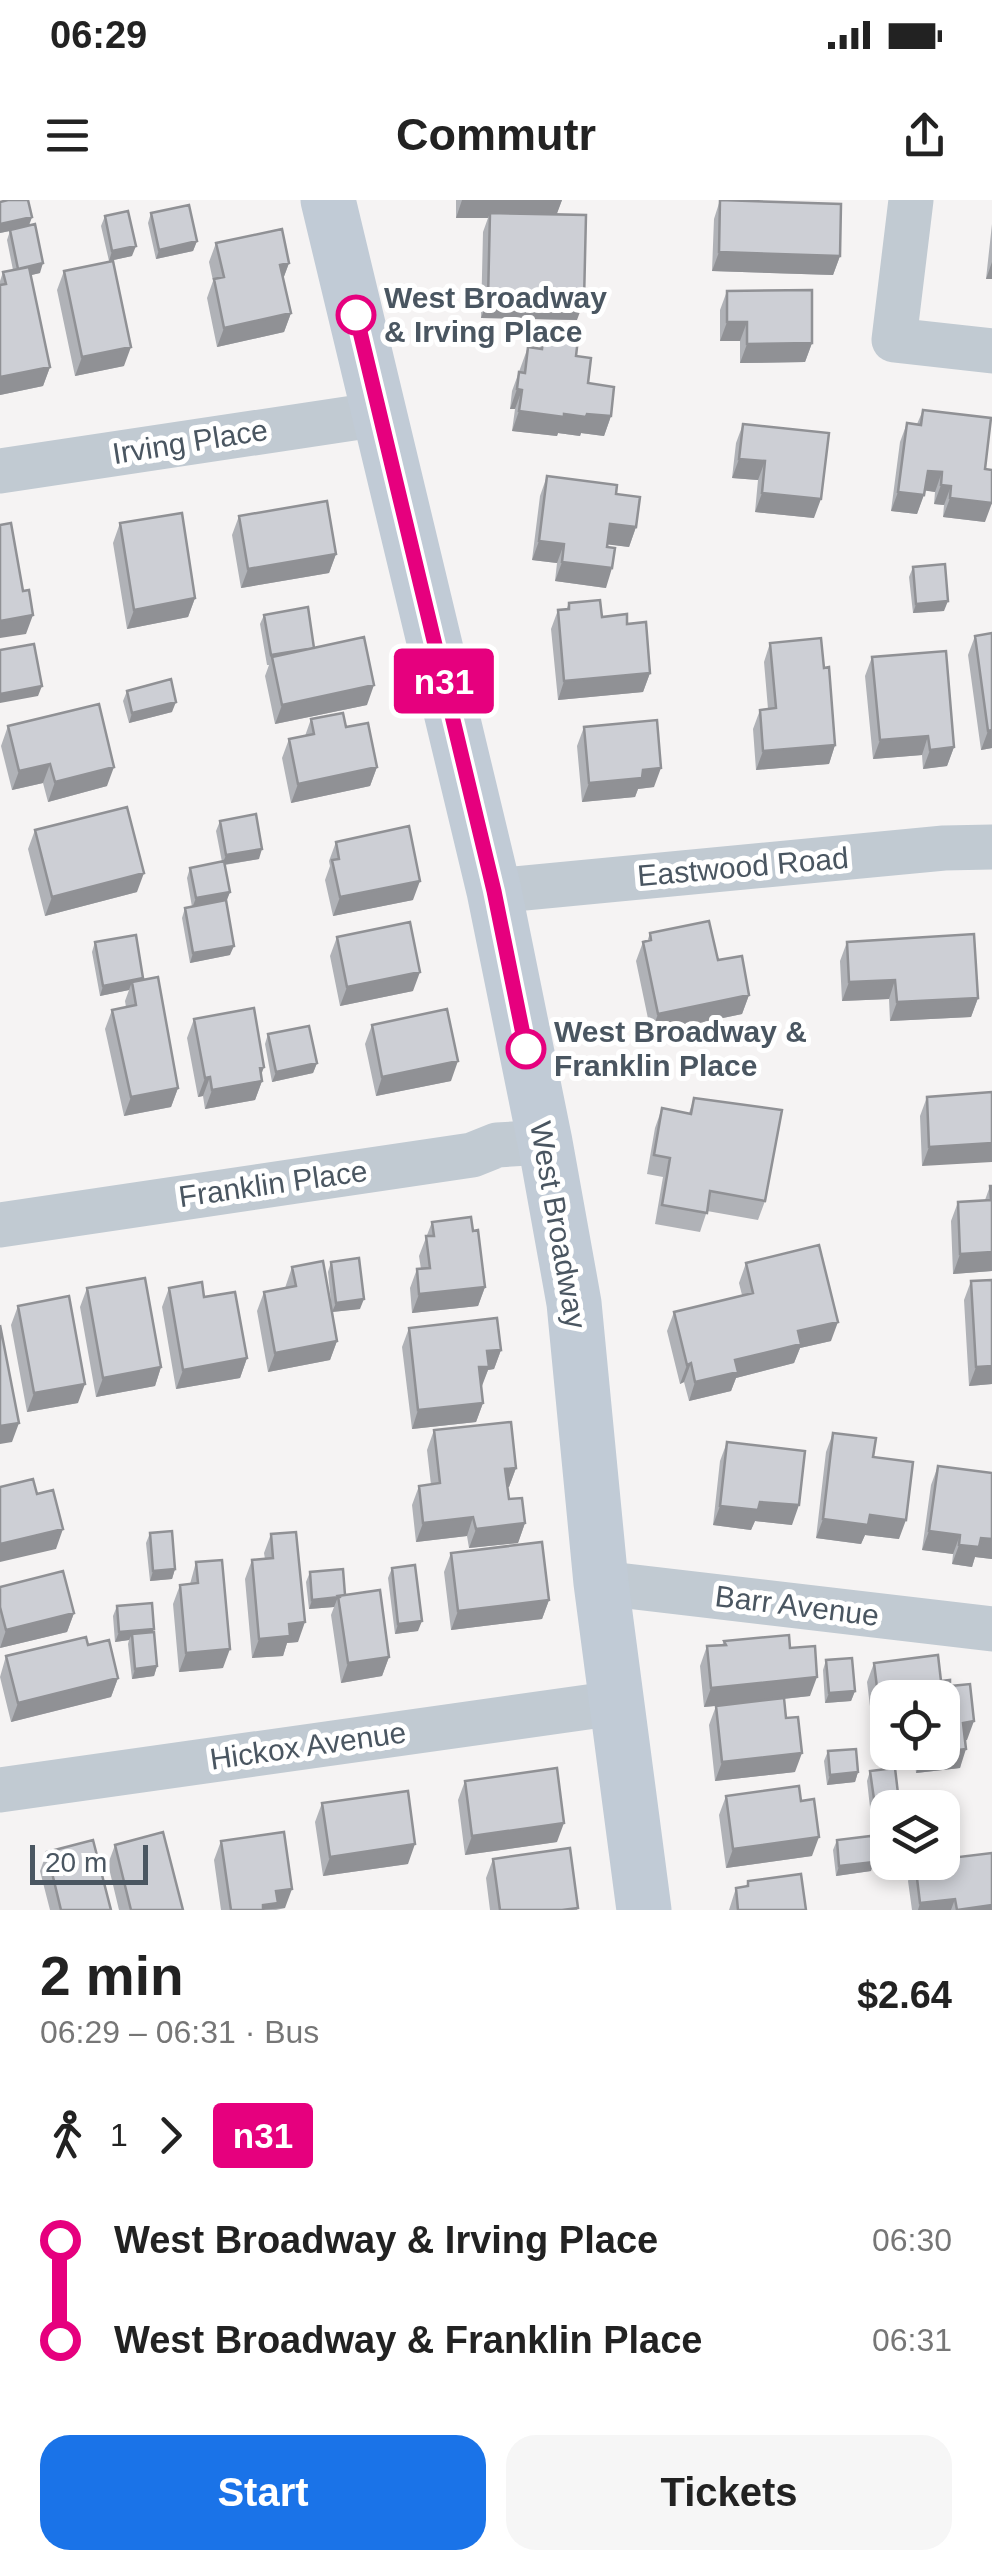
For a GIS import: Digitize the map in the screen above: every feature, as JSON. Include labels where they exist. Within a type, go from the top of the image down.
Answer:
[{"type":"main road","name":"West Broadway","points":[[328,200],[494,891],[545,1142],[574,1304],[602,1583],[644,1910]]},
{"type":"street","points":[[911,200],[894,340],[992,352]]},
{"type":"street","name":"Irving Place","points":[[0,471],[380,414]]},
{"type":"street","name":"Eastwood Road","points":[[494,891],[944,848],[992,847]]},
{"type":"street","name":"Franklin Place","points":[[3,1212],[472,1155],[497,1145],[545,1142]]},
{"type":"street","name":"Barr Avenue","points":[[602,1583],[992,1630]]},
{"type":"street","name":"Hickox Avenue","points":[[0,1790],[616,1702]]},
{"type":"building","points":[[28,200],[32,217],[0,224],[0,202]]},
{"type":"building","points":[[720,200],[841,204],[840,256],[719,252]]},
{"type":"building","points":[[189,205],[197,241],[159,250],[151,213]]},
{"type":"building","points":[[128,211],[136,246],[112,251],[105,216]]},
{"type":"building","points":[[490,213],[586,215],[584,301],[488,299]]},
{"type":"building","points":[[35,224],[43,263],[18,269],[10,230]]},
{"type":"building","points":[[282,229],[289,263],[280,265],[291,313],[224,328],[214,279],[224,277],[216,243]]},
{"type":"building","points":[[113,261],[131,347],[82,357],[64,271]]},
{"type":"building","points":[[29,267],[50,367],[0,377],[0,285],[6,284],[3,272]]},
{"type":"building","points":[[812,290],[812,343],[747,344],[747,322],[727,322],[727,291]]},
{"type":"building","points":[[544,334],[578,339],[576,356],[591,358],[588,383],[614,387],[611,416],[564,417],[519,411],[519,372],[525,373],[528,347],[542,349]]},
{"type":"building","points":[[923,410],[991,418],[985,469],[992,470],[992,503],[950,498],[951,486],[941,485],[942,472],[928,471],[924,495],[898,492],[907,423],[921,425]]},
{"type":"building","points":[[743,424],[829,433],[821,499],[762,493],[765,461],[739,459]]},
{"type":"building","points":[[547,476],[617,485],[616,494],[640,497],[636,527],[610,524],[607,547],[615,548],[612,568],[562,562],[564,544],[539,541]]},
{"type":"building","points":[[327,501],[336,554],[248,569],[239,516]]},
{"type":"building","points":[[182,513],[195,598],[134,610],[120,523]]},
{"type":"building","points":[[11,523],[23,591],[29,590],[33,615],[0,621],[0,525]]},
{"type":"building","points":[[945,564],[948,601],[916,604],[913,567]]},
{"type":"building","points":[[600,600],[602,617],[627,614],[627,624],[646,622],[650,673],[564,681],[558,610],[569,609],[569,603]]},
{"type":"building","points":[[308,607],[314,648],[271,655],[264,615]]},
{"type":"building","points":[[992,633],[992,730],[988,731],[975,636]]},
{"type":"building","points":[[364,637],[374,685],[282,705],[272,657]]},
{"type":"building","points":[[821,638],[824,668],[829,667],[835,745],[763,751],[760,710],[776,708],[770,643]]},
{"type":"building","points":[[34,644],[42,686],[0,694],[0,650]]},
{"type":"building","points":[[946,651],[954,747],[930,750],[928,736],[880,740],[872,657]]},
{"type":"building","points":[[171,679],[176,702],[132,713],[127,691]]},
{"type":"building","points":[[99,704],[114,767],[55,782],[50,764],[19,771],[8,726]]},
{"type":"building","points":[[343,713],[346,727],[368,723],[377,767],[298,784],[289,739],[314,734],[311,719]]},
{"type":"building","points":[[657,720],[661,768],[643,770],[642,778],[589,783],[584,727]]},
{"type":"building","points":[[127,807],[144,873],[52,897],[35,830]]},
{"type":"building","points":[[256,814],[262,849],[226,855],[220,821]]},
{"type":"building","points":[[409,826],[420,881],[340,897],[332,860],[339,859],[336,842]]},
{"type":"building","points":[[224,861],[230,892],[196,898],[190,868]]},
{"type":"building","points":[[226,900],[234,946],[193,953],[185,908]]},
{"type":"building","points":[[709,921],[718,960],[742,956],[749,995],[658,1014],[643,942],[651,940],[650,933]]},
{"type":"building","points":[[410,922],[420,972],[347,987],[337,937]]},
{"type":"building","points":[[974,934],[978,998],[897,1002],[895,980],[849,982],[847,942]]},
{"type":"building","points":[[136,935],[143,978],[103,986],[95,942]]},
{"type":"building","points":[[158,977],[178,1088],[131,1097],[112,1010],[136,1005],[132,982]]},
{"type":"building","points":[[254,1008],[264,1067],[260,1068],[262,1081],[212,1090],[210,1077],[205,1078],[194,1019]]},
{"type":"building","points":[[447,1009],[458,1061],[382,1077],[372,1025]]},
{"type":"building","points":[[309,1026],[317,1063],[276,1072],[268,1034]]},
{"type":"building","points":[[992,1092],[992,1143],[929,1147],[927,1097]]},
{"type":"building","points":[[694,1098],[782,1110],[765,1201],[710,1191],[707,1213],[662,1205],[670,1158],[654,1155],[662,1108],[691,1114]]},
{"type":"building","points":[[992,1186],[992,1252],[960,1254],[958,1202],[991,1200]]},
{"type":"building","points":[[471,1217],[473,1231],[478,1230],[485,1287],[419,1294],[417,1269],[430,1268],[426,1236],[434,1236],[432,1222]]},
{"type":"building","points":[[819,1245],[838,1322],[798,1331],[801,1344],[735,1360],[738,1372],[695,1382],[674,1312],[753,1293],[746,1263]]},
{"type":"building","points":[[359,1258],[364,1299],[336,1303],[331,1262]]},
{"type":"building","points":[[323,1261],[337,1341],[275,1353],[264,1292],[296,1286],[292,1267]]},
{"type":"building","points":[[145,1278],[161,1367],[103,1378],[87,1288]]},
{"type":"building","points":[[992,1280],[992,1366],[976,1367],[971,1281]]},
{"type":"building","points":[[202,1282],[204,1297],[235,1292],[247,1358],[183,1370],[169,1288]]},
{"type":"building","points":[[69,1296],[85,1384],[34,1393],[18,1306]]},
{"type":"building","points":[[497,1318],[501,1350],[487,1351],[489,1367],[479,1367],[483,1403],[418,1410],[409,1328]]},
{"type":"building","points":[[0,1325],[19,1423],[0,1426]]},
{"type":"building","points":[[511,1422],[516,1468],[505,1469],[509,1499],[522,1498],[525,1523],[476,1529],[473,1517],[423,1523],[419,1486],[440,1483],[434,1430]]},
{"type":"building","points":[[833,1433],[876,1438],[873,1457],[913,1462],[906,1520],[870,1515],[868,1525],[823,1519]]},
{"type":"building","points":[[727,1442],[805,1451],[799,1505],[760,1502],[758,1510],[720,1506]]},
{"type":"building","points":[[938,1466],[992,1473],[992,1539],[981,1538],[979,1547],[959,1545],[960,1535],[929,1531]]},
{"type":"building","points":[[33,1479],[37,1494],[53,1490],[63,1529],[0,1544],[0,1487]]},
{"type":"building","points":[[172,1531],[175,1569],[153,1571],[150,1533]]},
{"type":"building","points":[[296,1532],[305,1622],[289,1624],[290,1636],[259,1639],[252,1560],[273,1558],[271,1534]]},
{"type":"building","points":[[542,1542],[549,1600],[458,1611],[451,1553]]},
{"type":"building","points":[[222,1560],[230,1649],[186,1653],[180,1585],[198,1583],[196,1562]]},
{"type":"building","points":[[415,1565],[422,1621],[398,1624],[392,1568]]},
{"type":"building","points":[[343,1569],[345,1595],[312,1600],[310,1572]]},
{"type":"building","points":[[63,1571],[74,1613],[6,1630],[0,1587]]},
{"type":"building","points":[[380,1590],[389,1657],[348,1663],[338,1596]]},
{"type":"building","points":[[152,1603],[154,1629],[119,1632],[117,1606]]},
{"type":"building","points":[[154,1632],[157,1666],[135,1669],[132,1634]]},
{"type":"building","points":[[789,1635],[790,1648],[815,1646],[817,1677],[711,1688],[707,1646]]},
{"type":"building","points":[[86,1637],[88,1645],[109,1640],[118,1678],[18,1703],[6,1656]]},
{"type":"building","points":[[938,1655],[941,1680],[876,1680],[874,1663]]},
{"type":"building","points":[[852,1658],[855,1691],[829,1693],[826,1660]]},
{"type":"building","points":[[970,1684],[974,1721],[963,1723],[966,1749],[960,1750],[960,1685]]},
{"type":"building","points":[[784,1698],[786,1718],[798,1717],[802,1753],[722,1762],[716,1706]]},
{"type":"building","points":[[856,1749],[858,1772],[830,1775],[828,1751]]},
{"type":"building","points":[[557,1768],[564,1823],[472,1836],[465,1781]]},
{"type":"building","points":[[895,1770],[898,1790],[873,1790],[870,1771]]},
{"type":"building","points":[[799,1786],[801,1801],[814,1799],[819,1837],[733,1849],[726,1796]]},
{"type":"building","points":[[408,1791],[415,1844],[330,1857],[322,1803]]},
{"type":"building","points":[[163,1832],[183,1910],[131,1910],[115,1845]]},
{"type":"building","points":[[284,1832],[292,1889],[276,1891],[278,1903],[263,1905],[263,1910],[231,1910],[221,1841]]},
{"type":"building","points":[[870,1836],[870,1862],[839,1866],[837,1840]]},
{"type":"building","points":[[93,1840],[111,1910],[61,1910],[47,1852]]},
{"type":"building","points":[[570,1848],[578,1908],[500,1910],[493,1859]]},
{"type":"building","points":[[992,1853],[992,1905],[957,1910],[955,1899],[920,1903],[917,1880],[960,1880],[960,1857]]},
{"type":"building","points":[[801,1874],[806,1910],[738,1910],[736,1888],[748,1886],[748,1881]]},
{"type":"bus line","name":"n31","points":[[356,315],[494,891],[526,1049]]},
{"type":"place","name":"West Broadway & Irving Place","points":[[356,315]]},
{"type":"place","name":"West Broadway & Franklin Place","points":[[526,1049]]}]
